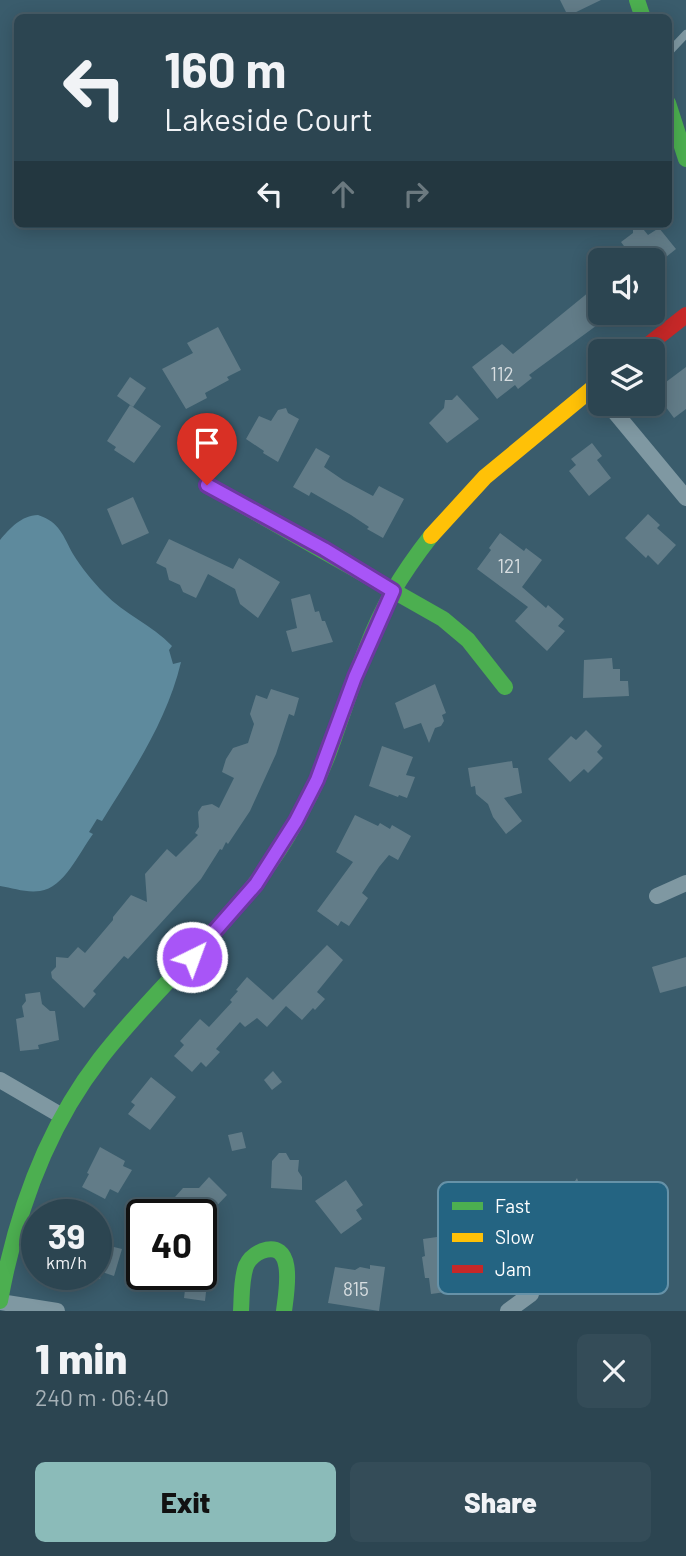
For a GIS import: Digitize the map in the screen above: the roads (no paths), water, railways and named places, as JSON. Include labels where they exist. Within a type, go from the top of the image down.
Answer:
[{"type":"street","points":[[672,115],[686,159]]},
{"type":"street","points":[[656,339],[686,315]]},
{"type":"street","points":[[57,1311],[0,1302],[14,1227],[40,1158],[62,1116],[101,1059],[227,918],[275,856],[317,780],[355,677],[393,591],[437,529],[466,496],[518,447],[588,395]]},
{"type":"street","points":[[618,416],[686,498]]},
{"type":"street","points":[[207,485],[324,549],[457,629],[505,687]]},
{"type":"street","points":[[657,897],[686,883]]},
{"type":"street","points":[[0,1080],[62,1116]]},
{"type":"street","points":[[241,1311],[248,1262],[257,1253],[268,1250],[283,1256],[287,1264],[284,1311]]},
{"type":"street","points":[[508,1311],[531,1294]]},
{"type":"lane","points":[[672,49],[686,34]]},
{"type":"water","points":[[38,515],[56,526],[80,564],[104,593],[172,646],[169,650],[173,664],[181,662],[158,725],[102,821],[97,819],[89,832],[93,834],[76,860],[56,884],[40,891],[25,891],[0,886],[0,540],[21,520]]}]
